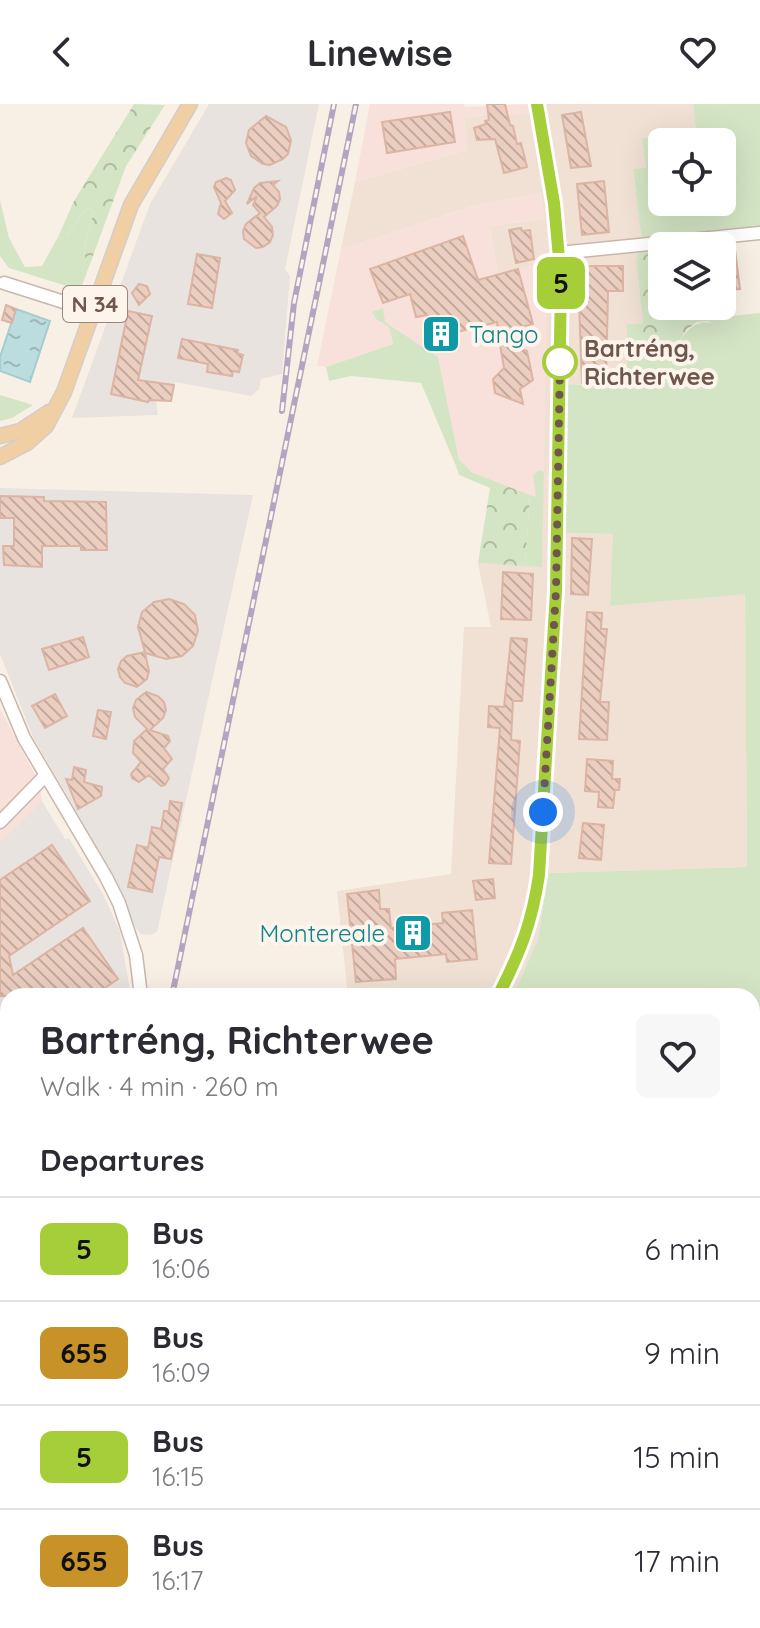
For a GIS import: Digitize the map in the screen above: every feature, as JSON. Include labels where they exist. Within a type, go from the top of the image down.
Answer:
[{"type":"main road","name":"N 34","points":[[0,457],[27,443],[46,426],[59,403],[131,205],[190,104]]},
{"type":"main road","points":[[502,988],[527,935],[539,875],[556,591],[561,280],[537,104]]},
{"type":"main road","points":[[0,436],[20,431],[40,420],[59,403]]},
{"type":"street","points":[[559,253],[760,233]]},
{"type":"street","points":[[4,283],[92,311]]},
{"type":"street","points":[[0,681],[12,714],[45,776],[119,903],[136,955],[140,988]]},
{"type":"street","points":[[0,822],[45,776]]},
{"type":"shaded area","points":[[209,104],[319,104],[285,269],[290,276],[282,374],[261,379],[259,389],[251,396],[175,382],[171,401],[156,401],[158,415],[72,418],[150,204]]},
{"type":"shaded area","points":[[370,104],[464,104],[465,107],[529,104],[530,113],[505,116],[504,112],[464,118],[467,150],[355,182]]},
{"type":"shaded area","points":[[529,104],[693,104],[696,128],[648,128],[648,137],[642,138],[646,169],[633,170],[642,244],[636,258],[643,323],[627,324],[628,387],[568,384],[564,533],[614,534],[610,606],[745,593],[747,867],[548,873],[538,939],[517,988],[347,988],[337,891],[451,874],[464,627],[491,627],[478,563],[542,566],[547,262],[498,275],[490,226],[544,219],[541,193],[469,207],[341,249],[355,182],[467,150],[464,118],[530,112]]},
{"type":"shaded area","points":[[541,193],[544,219],[490,226],[498,275],[547,261],[544,472],[540,470],[537,498],[471,472],[459,460],[438,357],[385,322],[376,319],[389,327],[393,344],[326,367],[317,366],[341,249],[469,207]]},
{"type":"shaded area","points":[[0,488],[253,495],[157,932],[150,935],[141,934],[134,926],[113,875],[33,737],[0,654]]},
{"type":"shaded area","points":[[0,709],[39,782],[42,801],[0,842]]},
{"type":"shaded area","points":[[42,801],[104,896],[120,932],[130,988],[0,988],[0,842]]},
{"type":"green space","points":[[134,104],[165,105],[126,166],[90,264],[86,264],[84,249],[94,211],[87,208],[63,240],[58,237],[74,201]]},
{"type":"green space","points":[[693,104],[760,104],[760,233],[736,235],[736,232],[648,232],[648,254],[636,258],[642,244],[633,169],[646,168],[642,138],[648,137],[648,216],[736,216],[736,128],[696,128]]},
{"type":"green space","points":[[0,200],[9,238],[25,267],[42,266],[58,237],[63,240],[87,208],[94,211],[84,249],[86,263],[90,264],[76,302],[67,299],[70,287],[9,268],[0,256]]},
{"type":"green space","points":[[648,254],[648,320],[735,320],[722,325],[697,322],[687,329],[676,346],[658,358],[639,355],[643,323],[636,258]]},
{"type":"green space","points":[[383,308],[385,322],[438,357],[459,460],[463,463],[456,466],[421,383],[351,376],[329,381],[326,367],[393,344],[389,327],[376,319],[372,312]]},
{"type":"green space","points":[[760,313],[760,988],[517,988],[538,939],[548,873],[747,867],[745,594],[610,606],[613,534],[564,533],[567,384],[627,387],[627,324],[643,323],[640,354],[676,346],[698,324],[740,318],[740,315]]},
{"type":"green space","points":[[0,395],[33,405],[12,418],[0,421]]},
{"type":"green space","points":[[463,463],[471,472],[530,495],[525,566],[478,563],[490,488],[459,475],[456,466]]},
{"type":"green space","points":[[540,470],[544,472],[542,567],[525,566],[530,495],[536,497],[533,475]]},
{"type":"water","points":[[16,309],[50,321],[30,382],[0,371],[0,357]]},
{"type":"building","points":[[487,104],[505,104],[527,167],[504,173],[495,139],[477,140],[474,128],[489,120]]},
{"type":"building","points":[[450,112],[455,142],[387,153],[382,122]]},
{"type":"building","points":[[581,112],[591,166],[571,168],[562,115]]},
{"type":"building","points":[[266,116],[286,127],[291,140],[288,154],[270,165],[251,156],[246,143],[249,130]]},
{"type":"building","points":[[226,178],[231,180],[235,190],[225,201],[232,213],[224,219],[218,214],[221,203],[214,187],[216,182]]},
{"type":"building","points":[[278,181],[273,185],[280,199],[277,206],[264,217],[272,227],[273,235],[270,242],[256,248],[244,239],[243,231],[246,224],[260,213],[253,205],[257,196],[247,204],[254,188],[260,183]]},
{"type":"building","points":[[604,181],[609,232],[582,235],[577,184]]},
{"type":"building","points":[[521,228],[522,231],[530,230],[534,259],[516,263],[509,230]]},
{"type":"building","points":[[463,236],[478,280],[518,269],[533,324],[498,333],[497,322],[433,338],[427,315],[416,317],[410,294],[383,303],[370,269]]},
{"type":"building","points":[[197,254],[220,258],[212,308],[188,304]]},
{"type":"building","points":[[736,258],[740,289],[736,289]]},
{"type":"building","points":[[588,266],[623,266],[623,291],[608,291],[606,383],[582,383],[579,302],[588,302]]},
{"type":"building","points":[[139,284],[147,286],[150,294],[139,305],[132,293]]},
{"type":"building","points":[[6,305],[16,309],[12,323],[2,320]]},
{"type":"building","points":[[128,311],[152,316],[138,380],[174,385],[171,401],[148,402],[111,394]]},
{"type":"building","points":[[182,339],[238,350],[237,353],[243,355],[239,372],[233,371],[232,376],[207,372],[208,364],[178,358]]},
{"type":"building","points":[[499,339],[527,351],[533,380],[520,389],[523,404],[495,393],[493,379],[504,368]]},
{"type":"building","points":[[0,496],[44,497],[44,501],[106,502],[107,550],[42,546],[42,567],[4,565],[3,546],[14,546],[14,518],[0,518]]},
{"type":"building","points":[[572,538],[592,539],[588,595],[571,594]]},
{"type":"building","points":[[503,572],[533,574],[531,620],[501,619]]},
{"type":"building","points":[[169,599],[184,604],[195,615],[198,631],[193,646],[182,656],[166,659],[145,653],[149,671],[147,679],[137,687],[125,683],[118,669],[121,661],[127,656],[145,652],[138,627],[142,612],[154,602]]},
{"type":"building","points":[[587,612],[602,613],[601,629],[607,629],[600,702],[609,702],[607,740],[579,739]]},
{"type":"building","points":[[83,637],[89,657],[49,670],[42,649]]},
{"type":"building","points":[[511,638],[527,639],[522,701],[513,701],[511,740],[520,741],[511,864],[489,863],[500,728],[488,727],[489,706],[504,707]]},
{"type":"building","points":[[146,692],[158,696],[166,710],[163,718],[150,730],[168,736],[170,741],[164,748],[172,759],[163,769],[169,778],[161,786],[149,775],[139,782],[131,774],[141,762],[133,753],[134,741],[147,729],[135,717],[133,708],[136,700]]},
{"type":"building","points":[[55,694],[67,716],[45,728],[32,706]]},
{"type":"building","points":[[98,710],[111,712],[106,739],[93,736]]},
{"type":"building","points":[[587,759],[613,761],[612,779],[620,779],[613,808],[598,807],[599,792],[585,791]]},
{"type":"building","points":[[74,767],[86,770],[84,782],[102,787],[101,796],[78,809],[66,779],[72,780]]},
{"type":"building","points":[[170,801],[182,803],[171,859],[159,857],[152,892],[128,887],[137,845],[148,848],[152,827],[161,829],[164,811],[169,811]]},
{"type":"building","points":[[583,823],[604,825],[601,860],[579,858]]},
{"type":"building","points":[[52,845],[90,901],[9,956],[13,975],[83,928],[118,979],[105,988],[0,988],[0,880]]},
{"type":"building","points":[[493,879],[495,898],[476,900],[473,881]]},
{"type":"building","points":[[379,890],[380,909],[389,909],[391,928],[443,923],[442,913],[472,910],[477,959],[447,962],[446,954],[395,959],[396,979],[356,982],[347,894]]},
{"type":"railway","points":[[282,411],[294,303],[334,104]]},
{"type":"railway","points":[[174,988],[356,104]]},
{"type":"bus line","name":"5","points":[[502,988],[527,935],[535,906],[556,591],[561,280],[554,203],[537,104]]},
{"type":"place","name":"Tango","points":[[441,334]]},
{"type":"place","name":"Bartréng, Richterwee","points":[[560,362]]},
{"type":"place","name":"Montereale","points":[[413,933]]},
{"type":"route","points":[[543,812],[556,591],[560,362]]}]
